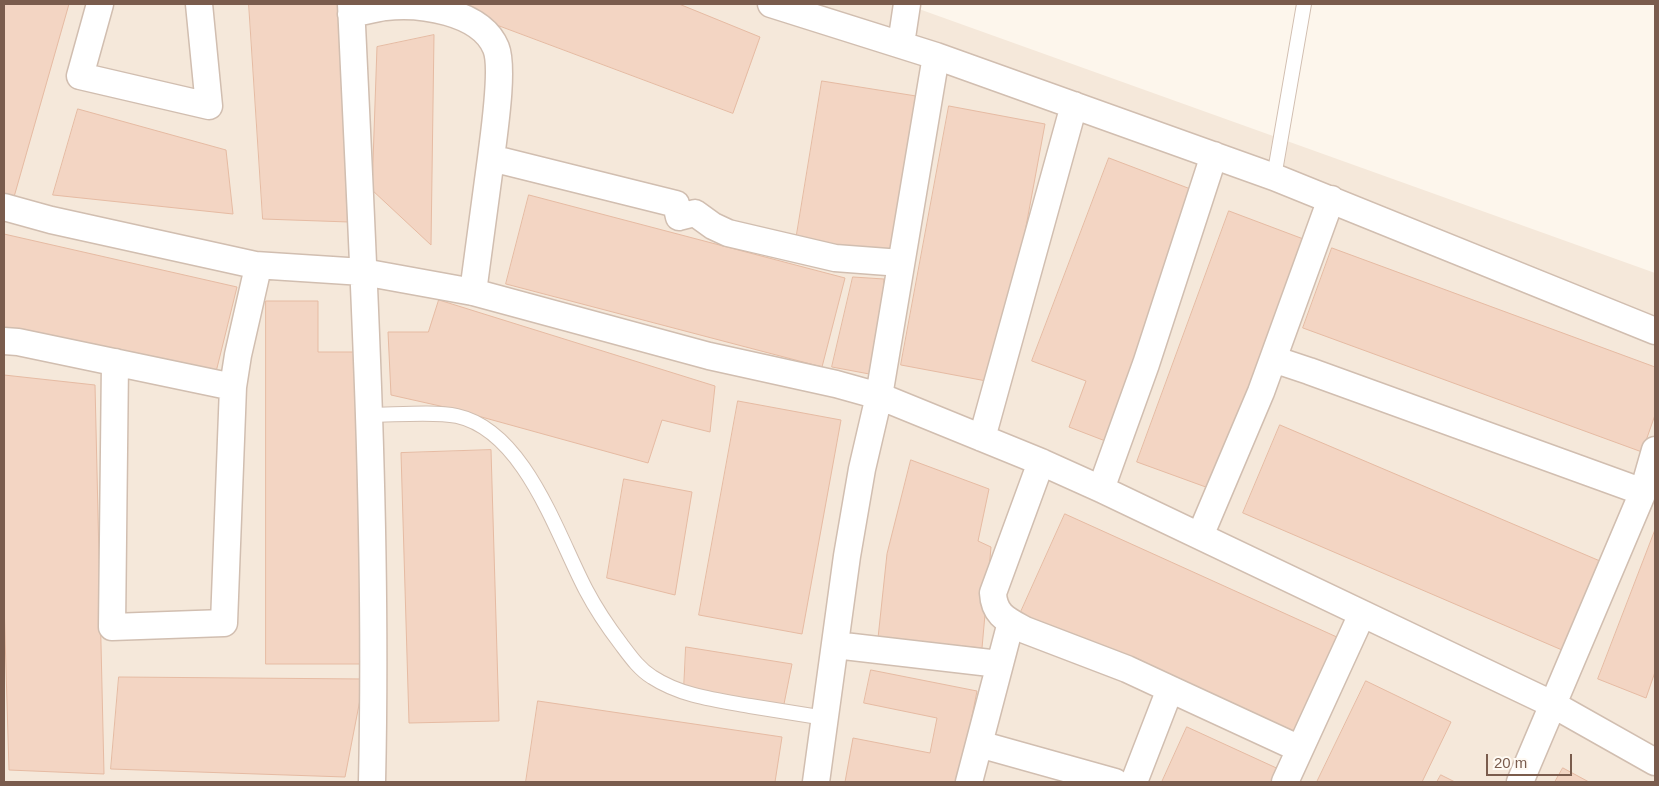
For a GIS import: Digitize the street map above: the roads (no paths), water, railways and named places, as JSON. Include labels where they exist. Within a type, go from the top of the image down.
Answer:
[{"type":"street","points":[[100,4],[80,76],[209,106],[199,4]]},
{"type":"street","points":[[771,4],[936,56],[1274,177],[1655,331]]},
{"type":"street","points":[[901,44],[907,4]]},
{"type":"street","points":[[372,782],[374,683],[370,415],[351,9],[385,7],[440,10],[462,17],[484,31],[496,48],[499,74],[491,158],[473,292]]},
{"type":"street","points":[[816,782],[847,556],[862,469],[879,396],[936,56]]},
{"type":"street","points":[[982,438],[1074,105]]},
{"type":"street","points":[[1101,489],[1146,364],[1214,155]]},
{"type":"street","points":[[491,158],[676,204],[679,217],[695,213],[713,226],[728,233],[835,258],[901,264]]},
{"type":"street","points":[[1200,536],[1261,392],[1331,199]]},
{"type":"street","points":[[4,207],[44,218],[255,264],[363,272],[473,292],[709,356],[836,384],[879,396],[1041,462],[1101,489],[1554,705],[1655,762]]},
{"type":"street","points":[[115,362],[112,627],[224,623],[233,387],[238,355],[256,276],[255,264]]},
{"type":"street","points":[[4,341],[18,342],[233,387]]},
{"type":"street","points":[[1273,359],[1643,492]]},
{"type":"street","points":[[1520,782],[1643,492],[1655,450]]},
{"type":"street","points":[[1041,462],[993,593],[994,604],[999,613],[1011,622],[1052,641],[1127,669],[1300,749]]},
{"type":"street","points":[[1285,782],[1362,614]]},
{"type":"street","points":[[969,782],[1011,622]]},
{"type":"street","points":[[835,644],[999,664]]},
{"type":"street","points":[[1134,782],[1170,689]]},
{"type":"street","points":[[978,744],[1115,782]]},
{"type":"lane","points":[[1274,177],[1304,4]]},
{"type":"lane","points":[[370,415],[432,414],[457,416],[485,427],[505,444],[529,478],[552,516],[586,590],[610,630],[634,660],[652,677],[676,689],[704,698],[825,718]]}]
